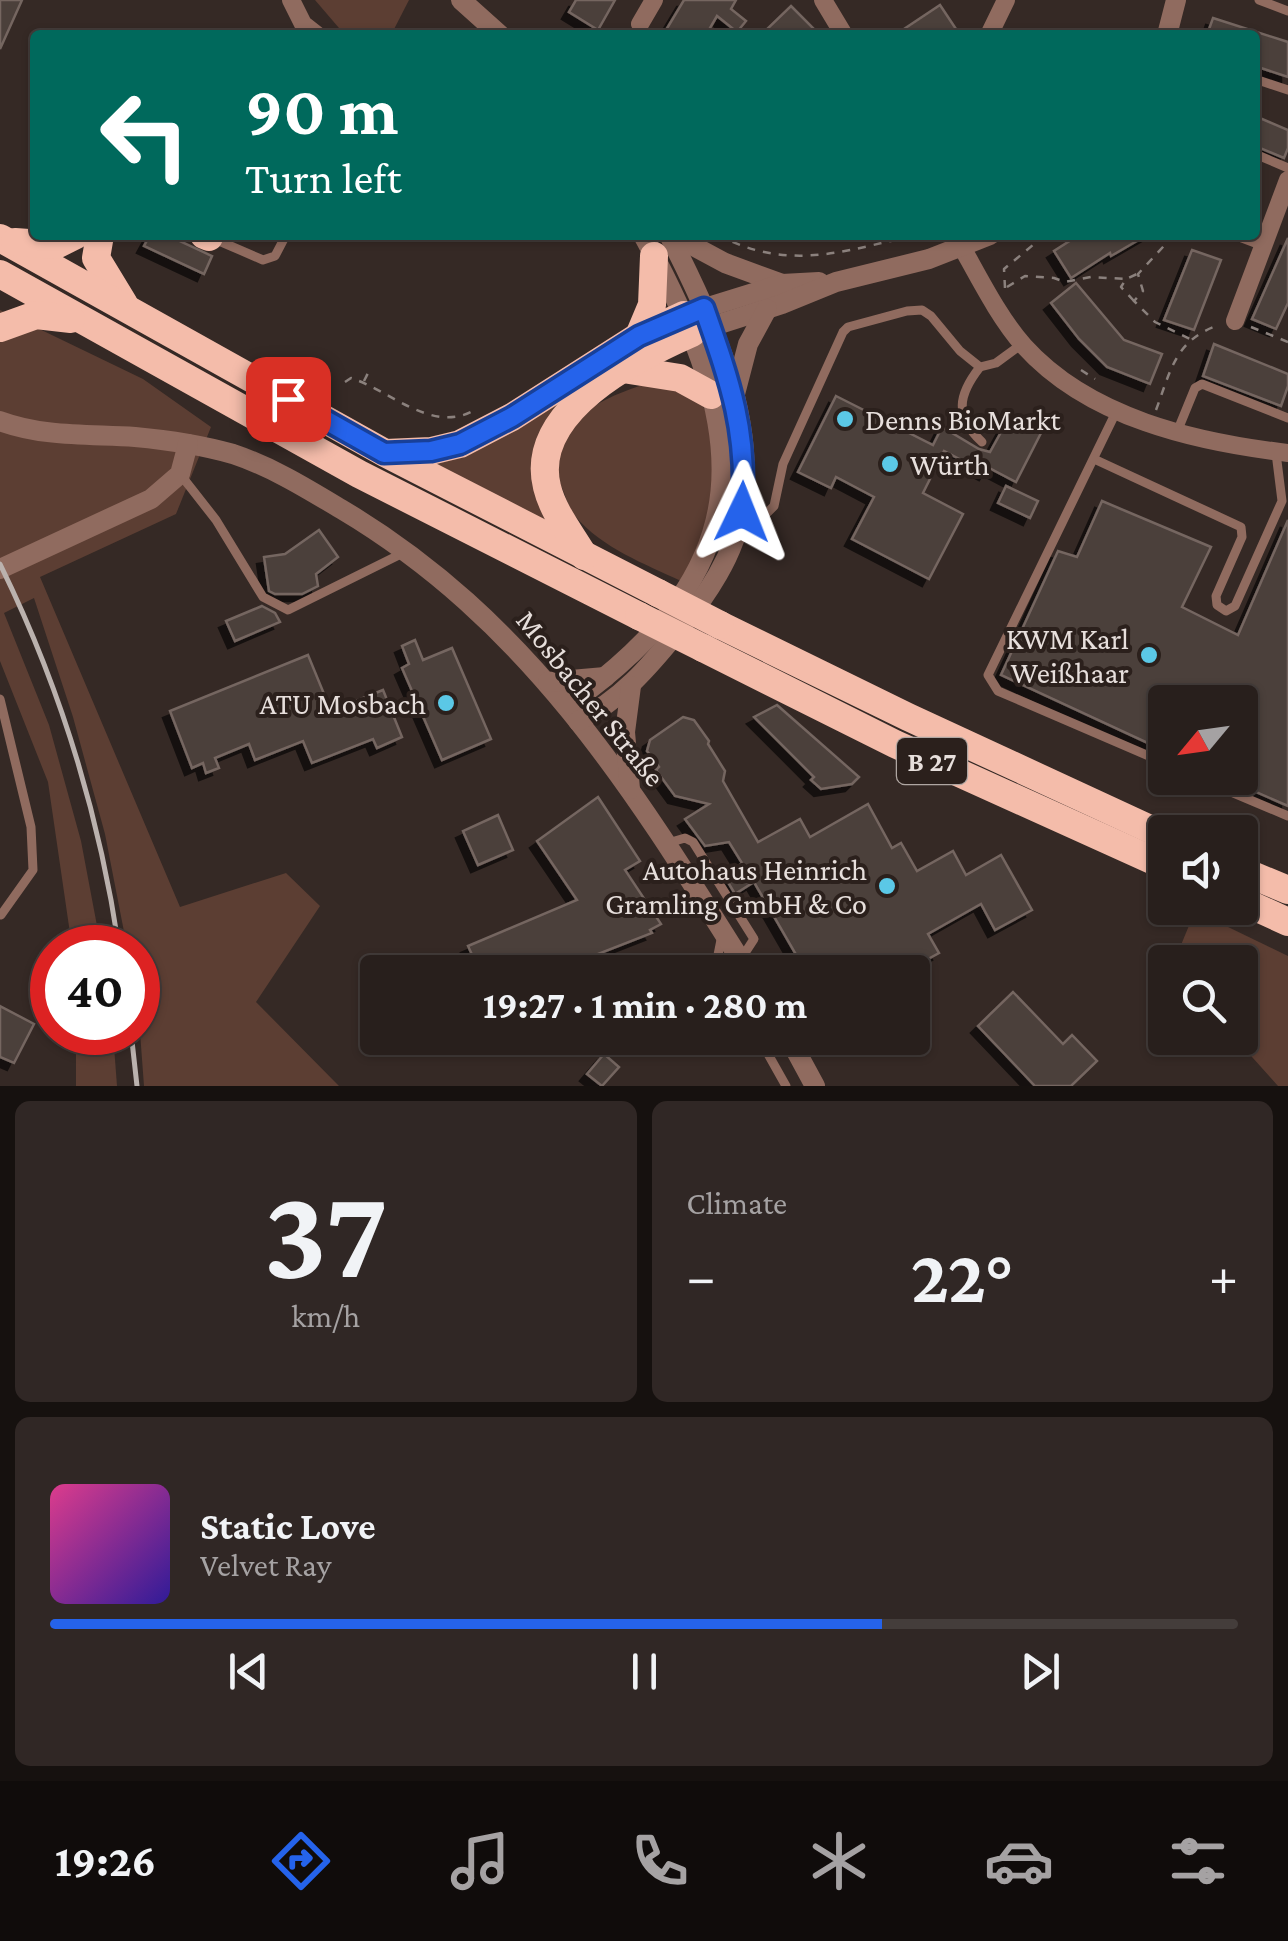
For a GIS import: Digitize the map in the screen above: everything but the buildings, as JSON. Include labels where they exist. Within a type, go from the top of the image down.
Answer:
[{"type":"highway","points":[[4,240],[56,245],[66,240]]},
{"type":"highway","name":"B 27","points":[[4,240],[384,453],[585,557],[924,725],[1148,828]]},
{"type":"highway","points":[[99,240],[96,258],[128,310]]},
{"type":"highway","points":[[639,336],[652,305],[660,240]]},
{"type":"highway","name":"B 27","points":[[0,274],[360,474],[896,744],[1148,858]]},
{"type":"highway","points":[[0,328],[36,316],[82,320]]},
{"type":"highway","points":[[384,453],[431,451],[460,444],[512,417],[639,336],[698,321]]},
{"type":"highway","points":[[585,557],[554,507],[546,484],[546,461],[554,435],[570,410],[594,388],[698,321]]},
{"type":"highway","points":[[623,370],[680,378],[723,395]]},
{"type":"highway","points":[[1258,877],[1288,869]]},
{"type":"highway","points":[[1258,884],[1288,890]]},
{"type":"highway","points":[[1258,895],[1288,922]]},
{"type":"street","points":[[292,0],[303,24],[312,30]]},
{"type":"street","points":[[304,0],[318,30]]},
{"type":"street","points":[[461,0],[494,30]]},
{"type":"street","points":[[640,24],[654,0]]},
{"type":"street","points":[[823,0],[841,30]]},
{"type":"street","points":[[991,30],[1006,0]]},
{"type":"street","points":[[1168,30],[1176,0]]},
{"type":"street","points":[[1235,320],[1288,180]]},
{"type":"street","points":[[660,240],[782,284]]},
{"type":"street","points":[[573,713],[608,705],[631,686],[701,602],[730,548],[742,512],[744,477],[723,395],[698,321],[660,240]]},
{"type":"street","points":[[698,321],[767,309],[959,241],[1022,344],[1074,388],[1117,410],[1282,452]]},
{"type":"street","points":[[698,321],[782,284],[836,282]]},
{"type":"street","points":[[573,713],[648,639],[690,582],[708,546],[719,511],[723,478],[723,395],[767,309]]},
{"type":"street","name":"Mosbacher Straße","points":[[0,421],[24,430],[188,444],[231,454],[287,477],[408,551],[495,625],[548,682],[630,791],[737,955]]},
{"type":"street","points":[[0,569],[151,498],[180,474],[188,444]]},
{"type":"street","points":[[548,682],[607,677]]},
{"type":"street","points":[[630,791],[625,732],[631,686]]},
{"type":"street","points":[[798,1055],[815,1086]]},
{"type":"lane","points":[[1259,0],[1288,11]]},
{"type":"lane","points":[[1260,81],[1288,90]]},
{"type":"lane","points":[[1260,156],[1288,168]]},
{"type":"lane","points":[[216,240],[263,260],[275,256],[283,240]]},
{"type":"lane","points":[[1247,240],[1263,246]]},
{"type":"lane","points":[[742,512],[768,512],[774,506],[783,464],[848,327],[922,310],[980,367]]},
{"type":"lane","points":[[982,442],[968,425],[962,401],[966,386],[980,367],[1001,360],[1022,344]]},
{"type":"lane","points":[[1179,426],[1194,388],[1202,384],[1288,418]]},
{"type":"lane","points":[[1117,410],[989,670],[989,681],[998,690],[1148,756]]},
{"type":"lane","points":[[1094,460],[1241,526],[1242,537],[1216,596],[1217,606],[1226,611],[1235,606],[1282,501],[1282,452]]},
{"type":"lane","points":[[180,474],[216,520],[263,597],[288,610],[408,551]]},
{"type":"lane","points":[[0,699],[31,827],[32,870],[1,915]]},
{"type":"lane","points":[[1238,795],[1288,816]]},
{"type":"lane","points":[[666,844],[685,838],[693,842],[754,939],[748,955]]},
{"type":"lane","points":[[718,955],[722,932]]},
{"type":"lane","points":[[769,1055],[786,1086]]},
{"type":"path","points":[[729,240],[755,252],[811,258],[894,240]]},
{"type":"path","points":[[1039,240],[1004,269],[1005,288],[1025,276],[1065,282],[1091,277],[1126,278],[1138,274],[1169,240]]},
{"type":"path","points":[[1162,246],[1164,240]]},
{"type":"path","points":[[1134,301],[1143,291],[1138,274]]},
{"type":"path","points":[[1126,278],[1122,290],[1154,322],[1191,339]]},
{"type":"path","points":[[1179,426],[1155,411],[1178,353],[1191,339],[1235,320],[1288,342]]},
{"type":"path","points":[[1071,364],[1103,384]]},
{"type":"path","points":[[363,382],[368,373]]},
{"type":"path","points":[[344,382],[350,378],[363,382],[405,405],[438,416],[456,419],[482,406]]},
{"type":"shaded area","points":[[315,0],[409,0],[394,30],[341,30]]},
{"type":"shaded area","points":[[0,310],[143,379],[211,427],[176,514],[40,577],[180,907],[286,873],[320,906],[256,1002],[339,1086],[144,1086],[142,1055],[160,1055],[160,925],[123,925],[105,834],[73,717],[34,598],[4,613],[49,725],[81,841],[97,925],[69,925],[48,782],[0,661]]},
{"type":"shaded area","points":[[618,357],[554,416],[555,528],[418,457]]},
{"type":"shaded area","points":[[661,380],[696,396],[711,428],[713,448],[704,531],[681,581],[625,554],[586,527],[569,506],[556,465],[559,445],[568,428],[583,414],[621,393]]},
{"type":"shaded area","points":[[1189,925],[1224,925],[1288,956],[1288,1086],[1278,1086],[1250,1055],[1258,1055],[1258,945],[1181,945]]},
{"type":"shaded area","points":[[76,1055],[115,1055],[117,1086],[76,1086]]},
{"type":"railway","points":[[0,564],[59,704],[88,799],[115,925]]},
{"type":"railway","points":[[134,1055],[137,1086]]},
{"type":"place","name":"Denns BioMarkt","points":[[845,419]]},
{"type":"place","name":"Würth","points":[[890,464]]},
{"type":"place","name":"KWM Karl Weißhaar","points":[[1149,655]]},
{"type":"place","name":"ATU Mosbach","points":[[446,703]]},
{"type":"place","name":"Autohaus Heinrich Gramling GmbH & Co","points":[[887,886]]},
{"type":"route","points":[[288,399],[384,453],[431,451],[460,444],[489,430],[639,336],[704,308],[734,396],[742,437],[742,512]]}]
